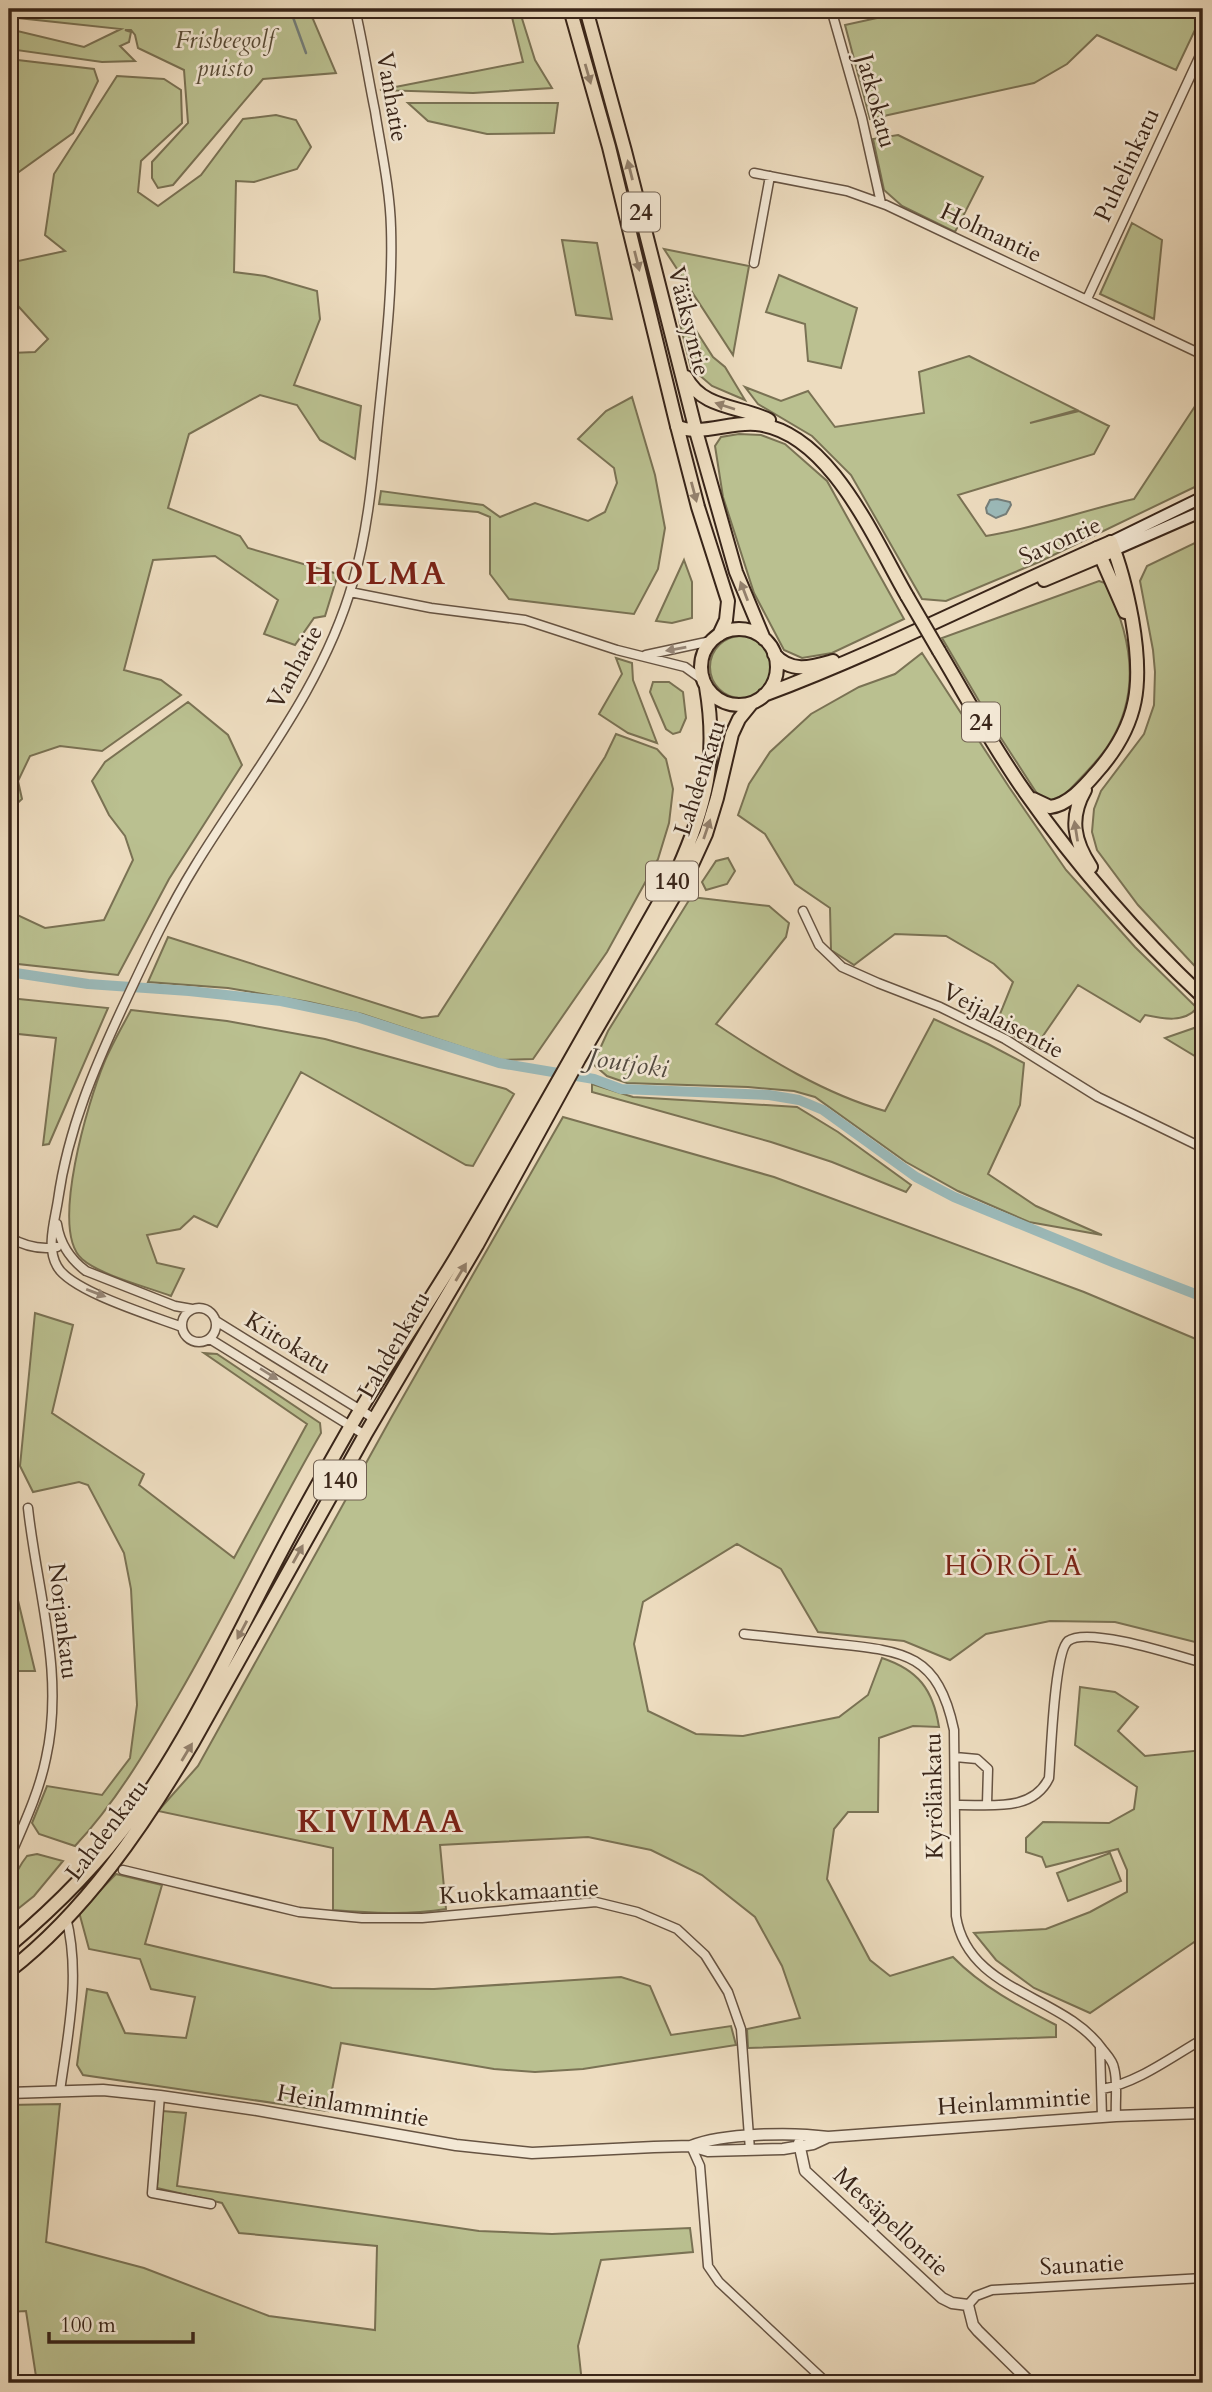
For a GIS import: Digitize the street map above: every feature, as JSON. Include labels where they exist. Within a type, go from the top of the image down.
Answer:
[{"type":"main road","name":"Vääksyntie","points":[[570,9],[609,147],[698,508],[728,601],[726,620],[715,638]]},
{"type":"main road","name":"Vääksyntie","points":[[586,9],[696,431],[736,572],[764,639]]},
{"type":"main road","name":"24","points":[[677,355],[688,382],[704,397],[764,418],[788,432],[815,452],[832,472],[852,501],[1025,792],[1121,911],[1203,997]]},
{"type":"main road","name":"24","points":[[677,426],[696,431],[727,424],[752,423],[788,432]]},
{"type":"main road","name":"Savontie","points":[[764,695],[1099,552],[1203,497]]},
{"type":"main road","name":"Savontie","points":[[1112,546],[1203,511]]},
{"type":"main road","points":[[1025,792],[1043,806],[1057,806],[1072,796],[1092,778],[1118,746],[1133,714],[1139,678],[1135,635],[1122,569],[1112,546]]},
{"type":"main road","points":[[1099,552],[1135,635]]},
{"type":"main road","points":[[715,638],[741,629],[764,639],[775,654],[776,674],[770,689],[764,695]]},
{"type":"main road","name":"140","points":[[704,683],[701,661],[715,638]]},
{"type":"main road","name":"Savontie","points":[[775,654],[785,664],[799,668],[821,665],[867,652]]},
{"type":"main road","points":[[704,683],[719,700],[736,705],[752,703]]},
{"type":"main road","name":"Lahdenkatu","points":[[9,1946],[53,1909],[117,1846],[165,1790],[374,1419],[477,1245],[677,871],[698,819],[711,758],[712,732],[704,683]]},
{"type":"main road","name":"140","points":[[752,703],[764,695]]},
{"type":"main road","name":"Lahdenkatu","points":[[575,1058],[690,869],[706,834],[718,797],[732,734],[739,719],[752,703]]},
{"type":"main road","points":[[1092,778],[1074,816],[1075,835],[1084,857],[1121,911]]},
{"type":"main road","name":"Lahdenkatu","points":[[9,1971],[66,1917],[100,1878],[201,1705],[360,1410],[549,1106]]},
{"type":"street","name":"Vanhatie","points":[[52,1248],[61,1180],[77,1114],[98,1059],[173,905],[269,755],[318,672],[338,627],[361,549],[372,479],[385,355],[391,228],[379,133],[355,9]]},
{"type":"street","name":"Jatkokatu","points":[[831,9],[862,118],[881,203]]},
{"type":"street","name":"Puhelinkatu","points":[[1087,299],[1203,49]]},
{"type":"street","name":"Holmantie","points":[[754,173],[847,191],[881,203],[1203,355]]},
{"type":"street","points":[[754,263],[770,176]]},
{"type":"street","points":[[350,592],[431,608],[525,620],[685,667],[704,683]]},
{"type":"street","points":[[641,656],[715,638]]},
{"type":"street","name":"Veijalaisentie","points":[[803,911],[819,945],[842,967],[940,1006],[994,1033],[1098,1097],[1203,1148]]},
{"type":"street","name":"Vanhatie","points":[[56,1210],[63,1245]]},
{"type":"street","points":[[9,1237],[29,1246],[52,1248],[63,1245],[77,1265],[96,1276],[175,1306],[208,1310],[216,1321],[216,1331],[210,1339],[200,1343],[185,1336],[182,1327],[184,1317],[192,1309]]},
{"type":"street","points":[[52,1248],[55,1264],[74,1283],[182,1327]]},
{"type":"street","name":"Kiitokatu","points":[[216,1321],[374,1419]]},
{"type":"street","name":"Kiitokatu","points":[[210,1339],[365,1435]]},
{"type":"street","name":"Norjankatu","points":[[9,1859],[13,1839],[38,1787],[47,1758],[52,1706],[50,1643],[28,1508]]},
{"type":"street","name":"Kyrölänkatu","points":[[744,1634],[900,1653],[923,1666],[939,1684],[950,1713],[955,1757],[958,1934],[977,1962],[1079,2026],[1100,2045],[1114,2066],[1116,2116]]},
{"type":"street","points":[[956,1805],[1016,1804],[1043,1790],[1049,1778],[1058,1670],[1064,1646],[1070,1639],[1090,1637],[1121,1640],[1203,1663]]},
{"type":"street","points":[[955,1757],[977,1759],[988,1769],[987,1804]]},
{"type":"street","name":"Kuokkamaantie","points":[[123,1870],[299,1912],[362,1918],[422,1917],[596,1902],[637,1912],[677,1930],[705,1955],[728,1992],[741,2029],[750,2150]]},
{"type":"street","points":[[60,2091],[75,1980],[72,1938],[66,1917]]},
{"type":"street","points":[[1102,2090],[1115,2087],[1203,2039]]},
{"type":"street","points":[[1100,2045],[1102,2118]]},
{"type":"street","name":"Heinlammintie","points":[[9,2093],[103,2090],[160,2096],[456,2145],[515,2152],[691,2146],[708,2151],[750,2150],[799,2147],[828,2137]]},
{"type":"street","points":[[160,2096],[152,2193],[211,2204]]},
{"type":"street","name":"Heinlammintie","points":[[691,2146],[705,2140],[749,2137],[828,2137],[1116,2116],[1203,2113]]},
{"type":"street","name":"Metsäpellontie","points":[[798,2135],[805,2171],[942,2298],[952,2303],[968,2305]]},
{"type":"street","points":[[691,2146],[700,2166],[708,2266],[719,2281],[827,2383]]},
{"type":"street","name":"Saunatie","points":[[968,2305],[976,2297],[992,2290],[1203,2278]]},
{"type":"street","points":[[968,2305],[973,2325],[978,2332],[1031,2383]]},
{"type":"green space","name":"Frisbeegolf puisto","points":[[9,9],[301,9],[313,19],[336,73],[263,79],[173,185],[158,188],[152,178],[152,162],[188,123],[184,70],[138,48],[131,30],[125,30],[131,32],[129,42],[120,46],[135,61],[102,62],[9,49],[9,29],[84,47],[121,29],[9,17]]},
{"type":"green space","points":[[510,9],[519,9],[535,60],[552,88],[473,93],[380,90],[523,62]]},
{"type":"green space","points":[[918,9],[1203,9],[1203,13],[1176,70],[1097,35],[1067,64],[1034,83],[870,119],[845,25]]},
{"type":"green space","points":[[9,59],[94,69],[98,81],[73,133],[9,179]]},
{"type":"green space","points":[[117,76],[164,79],[181,90],[182,123],[141,161],[138,192],[158,206],[201,175],[243,119],[276,115],[296,120],[311,147],[297,169],[254,182],[236,181],[234,272],[265,276],[317,291],[320,319],[294,385],[361,406],[355,459],[320,440],[297,405],[260,395],[189,434],[168,508],[240,536],[248,548],[338,574],[325,616],[314,618],[295,645],[264,634],[278,600],[215,556],[153,560],[124,670],[161,680],[181,695],[102,751],[60,746],[30,756],[18,781],[22,799],[9,811],[9,344],[11,353],[35,352],[48,339],[9,296],[18,261],[65,251],[45,235],[54,174]]},
{"type":"green space","points":[[408,103],[558,103],[554,133],[487,134],[428,121]]},
{"type":"green space","points":[[898,135],[983,177],[955,232],[902,206],[884,190],[873,139]]},
{"type":"green space","points":[[1132,223],[1162,240],[1154,319],[1100,294]]},
{"type":"green space","points":[[562,240],[597,243],[612,319],[576,315]]},
{"type":"green space","points":[[664,249],[749,266],[733,355]]},
{"type":"green space","points":[[779,275],[857,308],[841,368],[808,361],[805,324],[766,312]]},
{"type":"green space","points":[[688,318],[713,357],[725,367],[745,400],[712,386],[691,368],[679,320]]},
{"type":"green space","points":[[969,356],[1077,410],[1030,423],[1079,411],[1109,426],[1094,454],[958,495],[986,536],[1134,499],[1203,394],[1203,483],[1039,562],[946,601],[922,599],[851,475],[812,436],[758,404],[745,387],[781,401],[808,391],[835,427],[924,413],[919,372]]},
{"type":"green space","points":[[632,397],[655,475],[665,528],[658,569],[634,614],[509,599],[490,574],[490,517],[478,512],[379,504],[381,491],[483,505],[500,517],[535,503],[588,521],[605,512],[617,483],[614,468],[578,439],[606,411]]},
{"type":"green space","points":[[761,435],[785,444],[827,481],[904,619],[832,653],[802,658],[784,650],[754,593],[723,497],[715,446],[721,437]]},
{"type":"green space","points":[[1203,539],[1203,819],[1196,832],[1203,841],[1203,975],[1138,905],[1097,850],[1092,832],[1094,809],[1101,791],[1144,734],[1154,705],[1153,650],[1140,581],[1147,566]]},
{"type":"green space","points":[[684,560],[692,582],[692,618],[672,623],[656,621]]},
{"type":"green space","points":[[1099,581],[1105,583],[1114,602],[1126,643],[1129,684],[1126,704],[1109,744],[1094,764],[1058,800],[1044,800],[999,735],[942,638]]},
{"type":"green space","points":[[741,636],[763,645],[772,667],[763,689],[741,698],[719,689],[710,667],[719,645]]},
{"type":"green space","points":[[922,653],[1066,870],[1135,947],[1197,1008],[1192,1013],[1173,1019],[1145,1015],[1140,1022],[1078,985],[1034,1049],[996,1024],[1013,982],[994,964],[946,936],[895,934],[854,965],[831,950],[830,908],[795,884],[765,834],[738,815],[749,784],[770,752],[811,714],[859,687],[895,674]]},
{"type":"green space","points":[[616,658],[632,663],[633,680],[657,743],[628,733],[599,714],[622,674]]},
{"type":"green space","points":[[653,682],[669,682],[683,692],[686,718],[680,732],[673,734],[666,729],[650,692]]},
{"type":"green space","points":[[188,702],[228,735],[242,765],[169,879],[118,975],[9,963],[9,911],[45,928],[104,920],[133,860],[125,836],[109,815],[92,781],[105,762]]},
{"type":"green space","points":[[616,734],[657,749],[666,759],[673,789],[669,823],[658,859],[607,952],[533,1059],[501,1060],[362,1014],[309,1002],[228,988],[148,982],[168,937],[422,1018],[438,1016],[605,757]]},
{"type":"green space","points":[[728,858],[735,871],[727,884],[706,890],[702,882],[716,861]]},
{"type":"green space","points":[[691,897],[769,906],[789,923],[786,937],[716,1024],[819,1085],[885,1111],[934,1019],[1024,1063],[1020,1105],[988,1174],[1036,1206],[1102,1235],[1029,1222],[958,1191],[906,1162],[815,1097],[794,1091],[748,1087],[627,1083],[607,1076],[593,1064],[608,1031]]},
{"type":"green space","points":[[9,998],[108,1008],[49,1144],[43,1145],[56,1038],[9,1033]]},
{"type":"green space","points":[[131,1010],[227,1021],[325,1039],[506,1089],[514,1094],[473,1166],[466,1165],[301,1072],[217,1227],[194,1216],[180,1229],[147,1235],[157,1263],[184,1269],[171,1296],[90,1265],[82,1259],[73,1244],[69,1221],[75,1164],[90,1105],[104,1063]]},
{"type":"green space","points":[[1203,1021],[1203,1061],[1165,1038],[1194,1028]]},
{"type":"green space","points":[[592,1084],[633,1097],[797,1107],[838,1132],[911,1185],[906,1192],[832,1162],[771,1142],[592,1092]]},
{"type":"green space","points":[[563,1117],[774,1177],[1084,1292],[1203,1342],[1203,1644],[1115,1622],[1050,1621],[986,1634],[950,1660],[904,1641],[818,1632],[781,1569],[737,1544],[643,1602],[634,1644],[648,1711],[696,1734],[743,1736],[839,1717],[868,1695],[882,1658],[914,1675],[933,1702],[939,1727],[913,1726],[879,1738],[878,1812],[848,1812],[834,1829],[827,1879],[870,1960],[890,1976],[953,1957],[989,1987],[1056,2025],[1056,2037],[748,2048],[747,2029],[800,2018],[782,1966],[755,1917],[702,1875],[651,1850],[588,1837],[440,1845],[446,1909],[390,1913],[333,1910],[333,1848],[158,1811],[198,1766],[391,1418]]},
{"type":"green space","points":[[35,1313],[73,1325],[52,1413],[144,1474],[139,1485],[234,1558],[307,1424],[204,1353],[217,1354],[320,1423],[321,1433],[155,1735],[118,1793],[75,1846],[39,1834],[32,1823],[47,1786],[102,1795],[130,1758],[137,1705],[131,1589],[124,1553],[88,1485],[79,1482],[33,1492],[20,1466]]},
{"type":"green space","points":[[9,1563],[35,1671],[9,1671]]},
{"type":"green space","points":[[1080,1687],[1115,1692],[1138,1707],[1118,1731],[1145,1756],[1203,1750],[1203,1936],[1090,2013],[1034,1988],[996,1960],[974,1933],[1046,1929],[1090,1912],[1127,1892],[1127,1870],[1118,1849],[1046,1867],[1042,1857],[1026,1852],[1026,1838],[1043,1822],[1109,1823],[1134,1809],[1137,1787],[1075,1745]]},
{"type":"green space","points":[[1110,1853],[1121,1881],[1068,1901],[1057,1873]]},
{"type":"green space","points":[[37,1854],[63,1861],[34,1896],[9,1916],[11,1891],[18,1870],[27,1856]]},
{"type":"green space","points":[[116,1874],[162,1885],[145,1944],[332,1988],[434,1989],[621,1977],[650,1986],[671,2035],[731,2026],[736,2045],[583,2069],[535,2072],[494,2069],[341,2043],[328,2111],[83,2075],[77,2065],[87,1989],[107,1993],[125,2033],[186,2038],[195,1997],[151,1989],[140,1959],[89,1949],[79,1912]]},
{"type":"green space","points":[[60,2104],[46,2242],[144,2268],[269,2316],[375,2330],[377,2246],[239,2233],[222,2203],[157,2188],[163,2111],[186,2113],[177,2186],[479,2231],[552,2234],[690,2228],[693,2252],[601,2260],[578,2346],[582,2383],[37,2383],[26,2311],[9,2312],[9,2105]]},
{"type":"green space","points":[[1203,2375],[1203,2383],[1090,2383]]},
{"type":"water","points":[[990,500],[1010,502],[1011,505],[1006,514],[996,518],[987,513],[986,508]]},
{"type":"waterway","points":[[290,9],[306,53]]},
{"type":"waterway","name":"Joutjoki","points":[[9,972],[88,984],[281,1001],[357,1017],[499,1063],[594,1079],[621,1089],[769,1095],[799,1100],[823,1110],[916,1177],[954,1197],[1203,1297]]},
{"type":"district","name":"HOLMA","points":[[376,574]]},
{"type":"district","name":"HÖRÖLÄ","points":[[1014,1566]]},
{"type":"district","name":"KIVIMAA","points":[[381,1822]]}]
